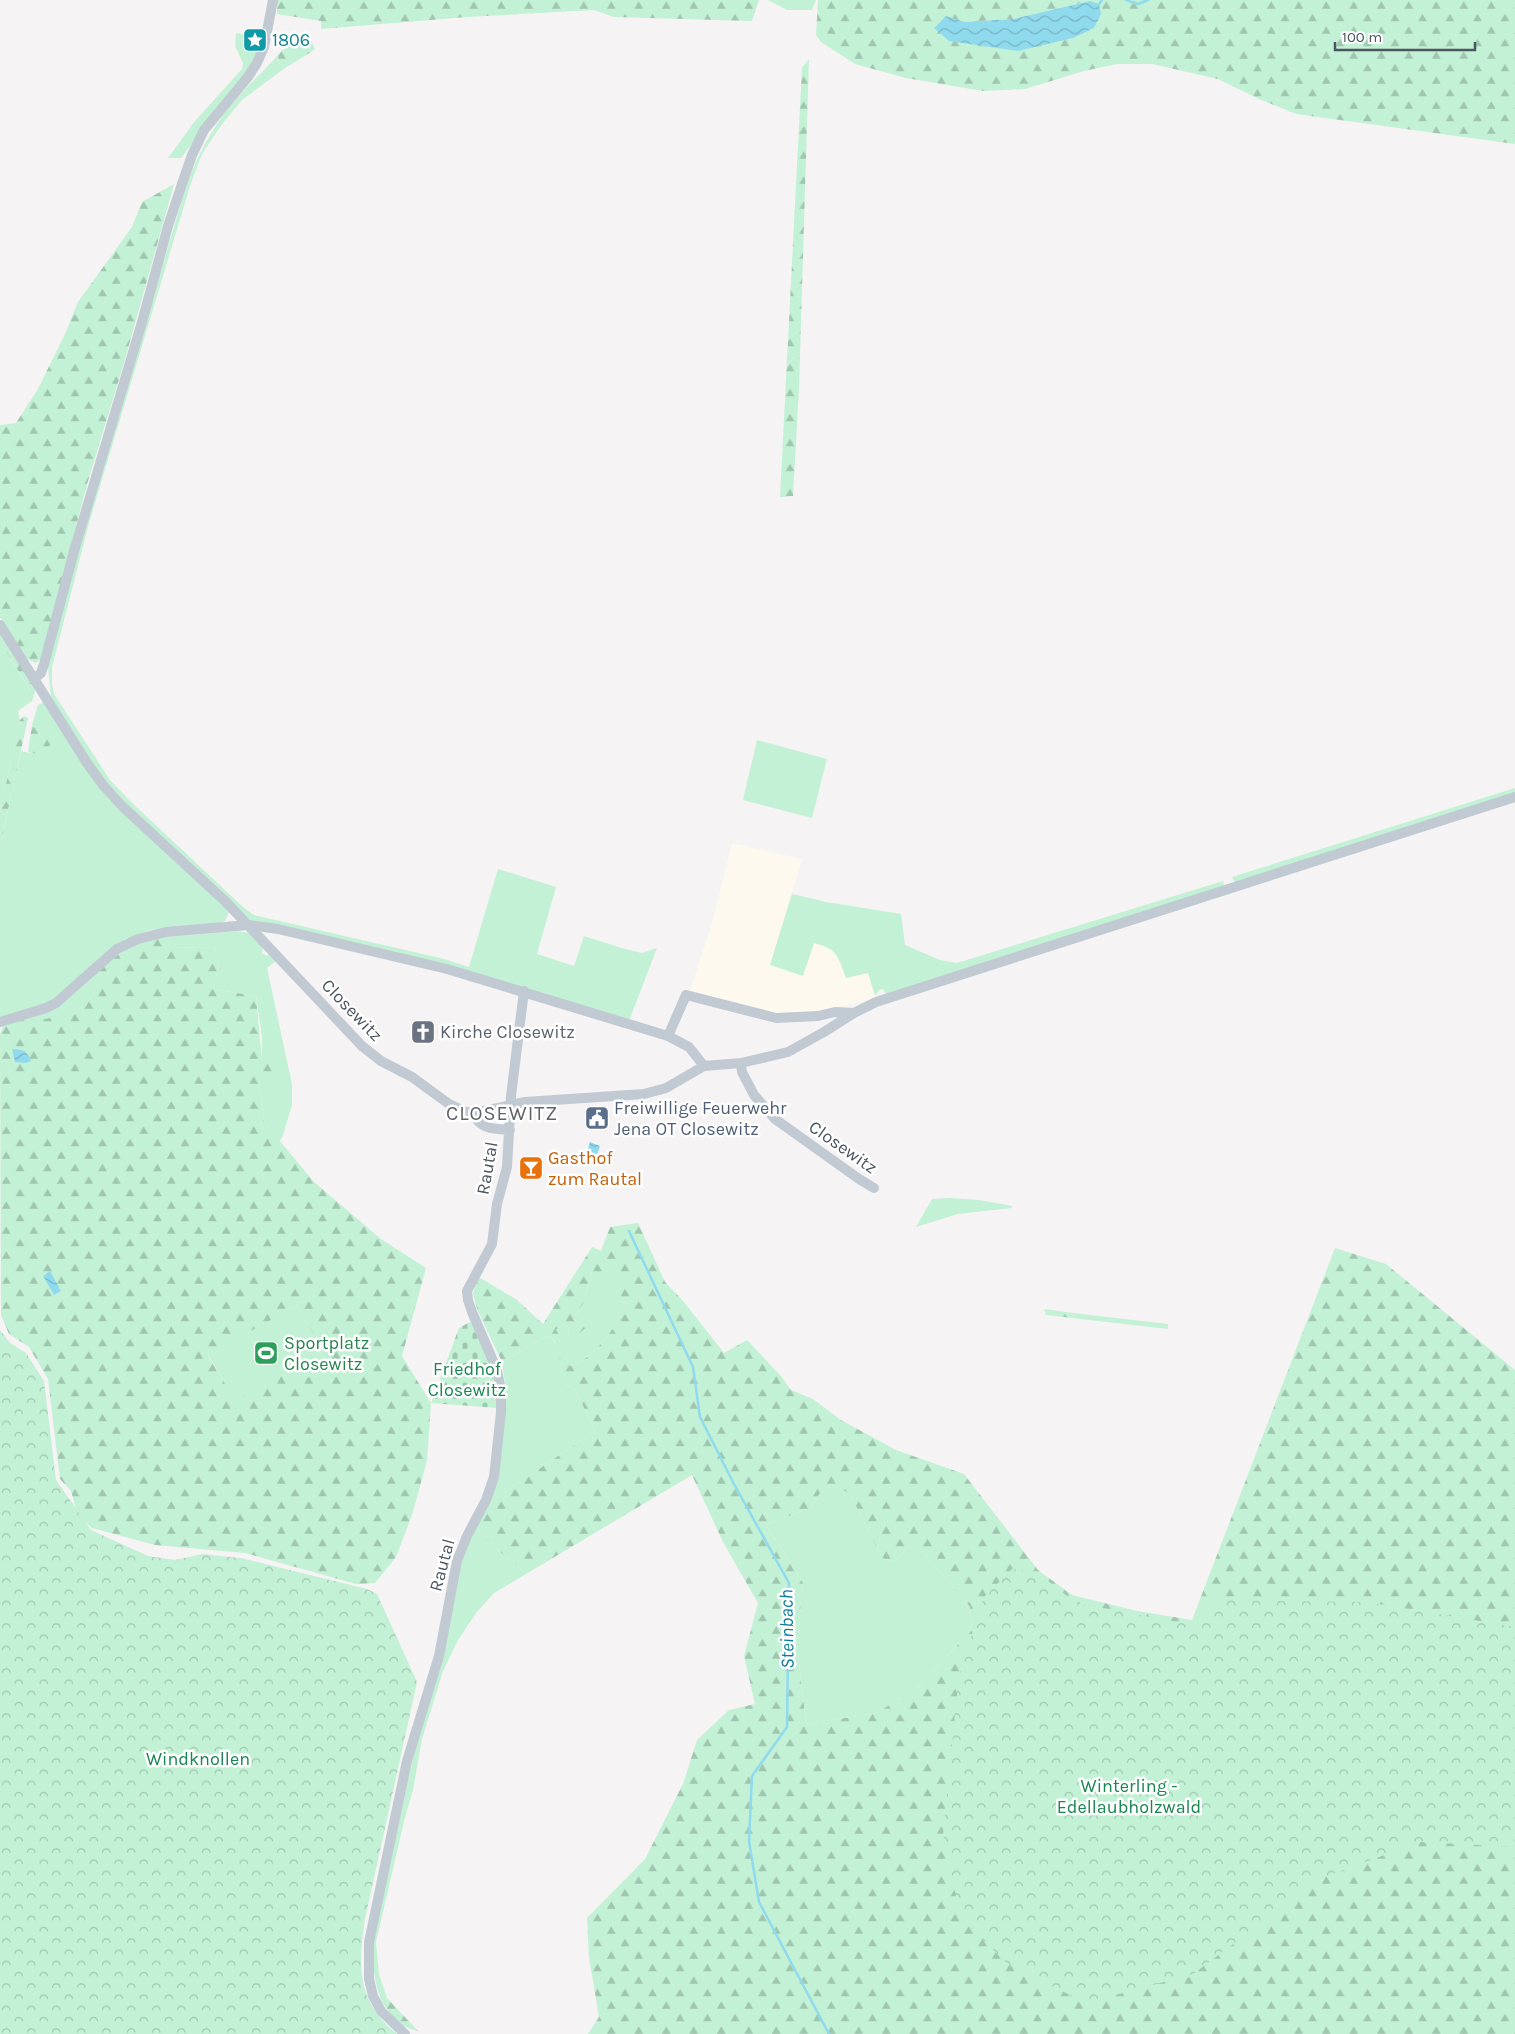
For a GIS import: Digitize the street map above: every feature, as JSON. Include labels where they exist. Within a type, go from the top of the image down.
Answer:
[{"type":"street","points":[[34,679],[41,673],[44,664],[74,550],[142,322],[168,226],[192,155],[204,130],[248,77],[257,63],[264,47],[273,0]]},
{"type":"street","name":"Closewitz","points":[[0,625],[87,762],[104,785],[123,807],[248,925],[366,1050],[381,1061],[412,1076],[449,1104],[473,1112],[511,1104]]},
{"type":"street","points":[[511,1104],[644,1094],[666,1088],[704,1066],[741,1062],[788,1052],[880,1000],[1515,797]]},
{"type":"street","points":[[0,1022],[46,1008],[56,1002],[117,949],[138,938],[166,932],[248,925],[278,929],[365,949],[447,969],[524,991],[668,1036],[689,1047],[704,1066]]},
{"type":"street","name":"Rautal","points":[[404,2034],[381,2011],[373,1996],[369,1979],[369,1942],[407,1761],[439,1656],[457,1561],[467,1536],[486,1500],[494,1477],[501,1412],[501,1391],[497,1370],[468,1300],[468,1291],[492,1244],[497,1204],[507,1168],[511,1104],[524,991]]},
{"type":"street","points":[[668,1036],[686,995],[776,1018],[818,1016],[835,1012],[854,1013]]},
{"type":"street","name":"Closewitz","points":[[741,1062],[742,1072],[754,1096],[775,1119],[874,1188]]},
{"type":"street","name":"Closewitz","points":[[473,1112],[475,1120],[484,1126],[510,1130]]},
{"type":"shaded area","points":[[732,843],[802,859],[770,965],[814,943],[827,946],[837,954],[846,978],[868,973],[876,998],[815,1013],[776,1014],[690,991],[712,923]]},
{"type":"green space","points":[[277,0],[759,0],[752,21],[614,17],[594,10],[467,17],[321,29],[321,21],[277,14]]},
{"type":"green space","points":[[768,0],[816,0],[812,10],[787,10]]},
{"type":"green space","points":[[818,0],[1515,0],[1515,144],[1296,114],[1218,79],[1152,64],[1117,64],[1084,71],[1025,89],[983,91],[906,78],[855,64],[821,42],[816,35]],"holes":[[[1090,1],[949,41],[965,22],[1013,19]]]},
{"type":"green space","points":[[236,33],[263,38],[260,48],[245,75],[181,158],[168,158],[195,121],[242,69],[243,63],[235,46]]},
{"type":"green space","points":[[310,39],[315,49],[285,68],[279,63],[278,55],[285,48],[297,42]]},
{"type":"green space","points":[[278,55],[279,63],[285,68],[242,100],[222,124],[202,154],[190,186],[89,523],[52,667],[54,694],[110,780],[243,907],[254,915],[444,959],[469,967],[498,869],[556,887],[537,954],[574,966],[584,936],[642,953],[657,948],[629,1021],[251,921],[126,803],[107,782],[90,760],[51,697],[48,666],[77,552],[187,183],[203,147],[216,125],[232,104]]},
{"type":"green space","points":[[809,59],[799,388],[793,496],[780,497],[802,68]]},
{"type":"green space","points":[[174,184],[124,363],[88,481],[41,659],[36,663],[27,659],[0,617],[0,425],[16,423],[38,389],[65,334],[78,302],[132,227],[142,202]]},
{"type":"green space","points":[[0,633],[36,688],[31,691],[0,645]]},
{"type":"green space","points":[[0,645],[30,690],[36,688],[32,701],[18,711],[20,720],[0,812]]},
{"type":"green space","points":[[45,702],[85,765],[229,911],[225,921],[219,923],[151,930],[126,939],[115,945],[77,982],[45,1005],[0,1017],[0,847],[21,751],[39,755],[44,735],[32,725],[38,705]]},
{"type":"green space","points":[[24,716],[28,718],[0,847],[0,812],[20,720]]},
{"type":"green space","points":[[32,725],[44,735],[50,744],[48,753],[39,755],[28,752]]},
{"type":"green space","points":[[757,740],[827,759],[812,818],[743,800]]},
{"type":"green space","points":[[1515,788],[1515,793],[1236,884],[1232,877]]},
{"type":"green space","points":[[1223,881],[1224,887],[886,994],[883,989],[879,990],[875,996],[868,973],[846,978],[833,951],[814,943],[803,976],[770,965],[792,894],[826,902],[901,914],[905,945],[940,960],[957,963]]},
{"type":"green space","points":[[237,931],[249,933],[263,947],[262,953],[267,956],[270,953],[276,961],[267,968],[292,1084],[292,1105],[282,1138],[279,1141],[264,1122],[259,1079],[262,1060],[262,1037],[256,996],[213,989],[219,966],[215,947],[167,948],[156,938]]},
{"type":"green space","points":[[156,938],[167,948],[215,947],[219,966],[213,989],[256,996],[262,1060],[273,1058],[275,1071],[259,1079],[264,1122],[314,1182],[381,1239],[426,1268],[402,1356],[431,1403],[427,1461],[412,1515],[396,1557],[375,1583],[356,1584],[245,1553],[155,1545],[92,1528],[78,1516],[71,1491],[60,1479],[48,1379],[29,1347],[9,1334],[1,1315],[0,1035],[3,1025],[38,1015],[46,1019],[86,1006],[96,988],[100,969],[128,947]],"holes":[[[297,1305],[323,1352],[235,1401],[208,1355]]]},
{"type":"green space","points":[[100,969],[96,988],[86,1006],[46,1020],[38,1015],[64,1002]]},
{"type":"green space","points":[[932,1199],[979,1200],[1012,1206],[1012,1208],[958,1214],[916,1227]]},
{"type":"green space","points":[[638,1223],[665,1282],[684,1302],[724,1353],[747,1340],[781,1376],[791,1390],[813,1399],[841,1420],[896,1450],[964,1474],[1038,1570],[1072,1595],[1137,1611],[1192,1620],[1335,1248],[1386,1264],[1515,1370],[1515,2034],[588,2034],[599,2017],[589,1957],[587,1918],[645,1859],[683,1784],[697,1740],[729,1710],[755,1704],[744,1656],[758,1603],[723,1542],[692,1475],[526,1574],[475,1527],[489,1503],[595,1431],[576,1391],[564,1383],[558,1376],[556,1360],[563,1357],[570,1366],[588,1356],[604,1341],[627,1304],[621,1296],[610,1271],[599,1275],[592,1272],[583,1304],[573,1319],[577,1323],[591,1310],[595,1313],[589,1325],[575,1337],[569,1336],[568,1327],[562,1325],[556,1330],[561,1338],[557,1343],[549,1336],[542,1338],[502,1362],[477,1309],[473,1293],[479,1277],[517,1300],[543,1324],[592,1247],[601,1251],[610,1227]],"holes":[[[833,1485],[850,1494],[882,1558],[894,1562],[908,1547],[917,1545],[970,1607],[972,1630],[919,1686],[877,1713],[806,1724],[797,1645],[803,1583],[766,1525],[810,1508],[820,1493]]]},
{"type":"green space","points":[[610,1270],[621,1296],[627,1304],[604,1341],[588,1356],[570,1366],[564,1383],[576,1391],[595,1431],[489,1503],[506,1391],[502,1362],[542,1338],[549,1336],[556,1343],[556,1330],[562,1325],[568,1327],[569,1336],[591,1311],[577,1323],[573,1319],[583,1304],[592,1272]]},
{"type":"green space","name":"Sportplatz Closewitz","points":[[297,1305],[323,1352],[235,1402],[208,1354]]},
{"type":"green space","points":[[1044,1309],[1073,1313],[1072,1318],[1046,1315]]},
{"type":"green space","points":[[1073,1313],[1168,1324],[1168,1329],[1072,1318]]},
{"type":"green space","name":"Friedhof Closewitz","points":[[470,1322],[475,1326],[490,1366],[497,1397],[497,1408],[431,1403],[459,1328]]},
{"type":"green space","name":"Windknollen","points":[[0,1330],[10,1343],[26,1353],[44,1381],[56,1480],[91,1530],[148,1556],[175,1560],[202,1554],[241,1558],[367,1589],[377,1594],[417,1682],[365,1919],[361,1952],[363,1982],[367,1996],[384,2022],[397,2034],[0,2034]]},
{"type":"green space","points":[[833,1485],[850,1494],[882,1558],[894,1562],[908,1547],[917,1545],[970,1607],[972,1630],[919,1686],[877,1713],[806,1724],[797,1645],[803,1583],[766,1525],[810,1508],[820,1493]]},
{"type":"green space","points":[[475,1527],[526,1574],[494,1593],[476,1613],[458,1640],[443,1671],[422,1739],[413,1790],[376,1942],[379,1974],[387,1998],[382,2002],[374,1972],[373,1942],[412,1762],[461,1560]]},
{"type":"green space","name":"Winterling - Edellaubholzwald","points":[[1012,1569],[1038,1573],[1076,1603],[1188,1624],[1218,1600],[1367,1602],[1515,1627],[1515,1847],[1420,1842],[1322,1878],[1193,1974],[1086,2003],[1006,1963],[960,1916],[943,1834],[959,1675],[984,1597]]},
{"type":"green space","points":[[387,1998],[418,2031],[406,2027],[393,2017],[382,2002]]},
{"type":"water","points":[[1090,1],[1099,4],[1101,14],[1094,28],[1073,38],[1018,51],[949,41],[934,28],[946,16],[965,22],[1013,19]]},
{"type":"water","points":[[12,1049],[24,1051],[31,1061],[26,1063],[15,1062]]},
{"type":"water","points":[[590,1142],[600,1146],[595,1161],[585,1157]]},
{"type":"water","points":[[50,1271],[61,1291],[54,1295],[43,1276]]},
{"type":"waterway","points":[[1099,4],[1102,0]]},
{"type":"waterway","points":[[1126,0],[1138,4],[1148,0]]},
{"type":"waterway","name":"Steinbach","points":[[629,1231],[693,1367],[700,1417],[734,1484],[789,1583],[787,1727],[752,1776],[749,1841],[759,1902],[829,2034]]},
{"type":"place","name":"1806","points":[[255,40]]},
{"type":"place","name":"Kirche Closewitz","points":[[423,1032]]},
{"type":"place","name":"Freiwillige Feuerwehr Jena OT Closewitz","points":[[597,1118]]},
{"type":"place","name":"Gasthof zum Rautal","points":[[531,1168]]},
{"type":"place","name":"Sportplatz Closewitz","points":[[266,1353]]},
{"type":"district","name":"CLOSEWITZ","points":[[502,1113]]}]
